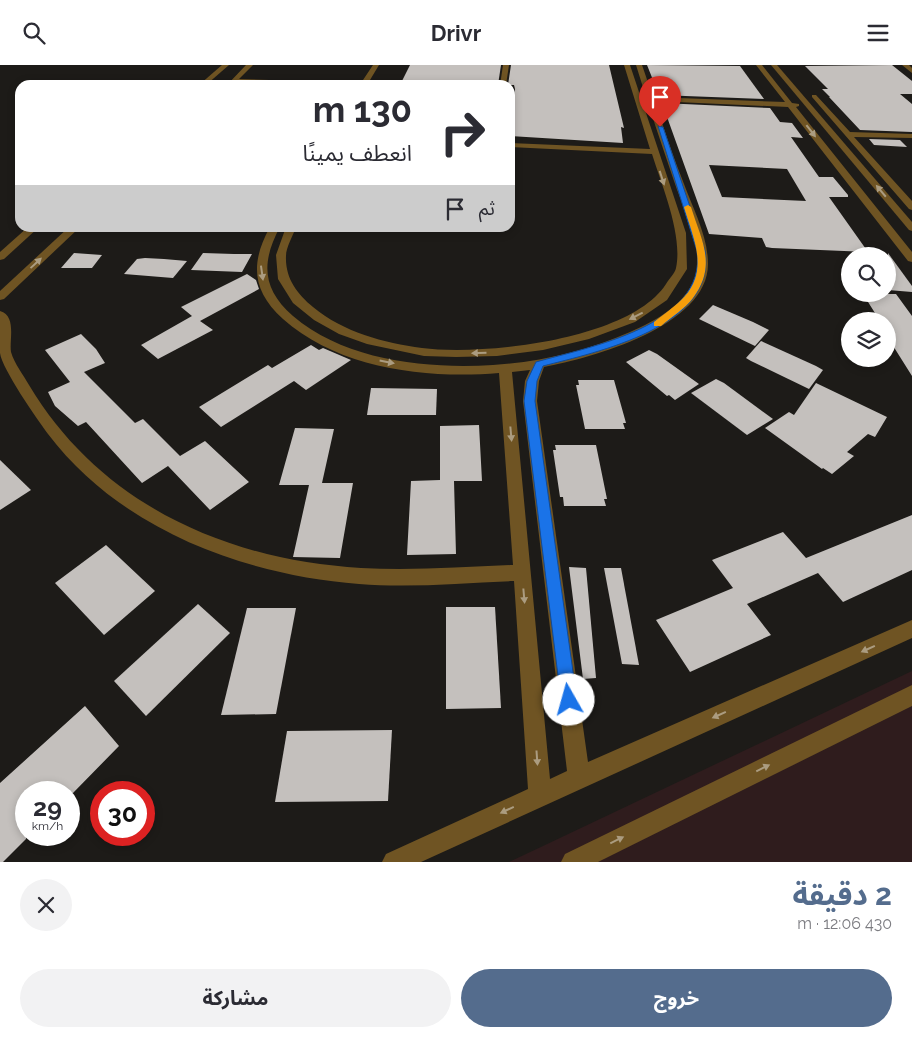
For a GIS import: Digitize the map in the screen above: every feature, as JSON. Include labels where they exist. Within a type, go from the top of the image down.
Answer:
[{"type":"street","points":[[208,80],[226,65]]},
{"type":"street","points":[[234,80],[250,65]]},
{"type":"street","points":[[366,80],[376,65]]},
{"type":"street","points":[[504,80],[506,65]]},
{"type":"street","points":[[289,232],[280,250],[279,263],[280,275],[286,287],[308,311],[338,329],[368,341],[423,352],[465,354],[509,351],[572,341],[614,326],[644,312],[656,304],[674,286],[680,276],[684,245],[627,65]]},
{"type":"street","points":[[272,232],[263,251],[261,265],[262,279],[268,293],[277,307],[304,330],[346,351],[381,361],[429,367],[482,370],[505,369],[539,364],[595,350],[632,337],[659,323],[682,305],[698,282],[703,264],[690,214],[639,65]]},
{"type":"street","points":[[758,65],[912,259]]},
{"type":"street","points":[[774,65],[787,65]]},
{"type":"street","points":[[774,65],[912,228]]},
{"type":"street","points":[[904,65],[912,71]]},
{"type":"street","points":[[808,89],[912,207]]},
{"type":"street","points":[[638,102],[809,106]]},
{"type":"street","points":[[850,137],[912,137]]},
{"type":"street","points":[[850,137],[912,141]]},
{"type":"street","points":[[515,145],[654,152]]},
{"type":"street","points":[[857,163],[873,163]]},
{"type":"street","points":[[673,213],[690,214]]},
{"type":"street","points":[[0,257],[28,232]]},
{"type":"street","points":[[0,297],[70,232]]},
{"type":"street","points":[[0,315],[6,330],[3,350],[28,395],[43,417],[83,464],[104,484],[162,521],[196,537],[234,551],[275,563],[330,573],[381,577],[522,573]]},
{"type":"street","points":[[304,330],[322,319]]},
{"type":"street","points":[[539,364],[532,381],[530,401],[579,777]]},
{"type":"street","points":[[505,369],[540,794]]},
{"type":"street","points":[[509,410],[531,411]]},
{"type":"street","points":[[394,862],[540,794],[912,629]]},
{"type":"street","points":[[573,862],[912,695]]},
{"type":"shaded area","points":[[912,671],[912,862],[509,862],[543,846]]},
{"type":"building","points":[[410,65],[501,65],[499,80],[402,80]]},
{"type":"building","points":[[511,65],[609,65],[624,128],[621,127],[623,143],[515,136],[515,80],[509,80]]},
{"type":"building","points":[[647,65],[740,66],[764,99],[659,95]]},
{"type":"building","points":[[892,65],[912,81],[912,94],[900,94],[912,104],[912,132],[860,130],[822,89],[828,89],[805,66]]},
{"type":"building","points":[[662,103],[770,108],[780,122],[792,123],[803,138],[791,137],[819,177],[833,177],[848,195],[848,197],[829,197],[864,247],[841,247],[841,251],[772,248],[766,247],[762,238],[709,234]],"holes":[[[709,165],[787,169],[806,201],[722,197]]]},
{"type":"building","points":[[869,139],[900,140],[907,147],[874,145]]},
{"type":"building","points":[[74,253],[102,255],[92,268],[61,268]]},
{"type":"building","points":[[203,253],[252,254],[242,272],[191,270]]},
{"type":"building","points":[[137,259],[187,261],[173,278],[124,274]]},
{"type":"building","points":[[896,264],[912,286],[912,292],[896,291]]},
{"type":"building","points":[[247,274],[256,280],[259,289],[200,321],[213,330],[158,359],[141,345],[192,316],[181,307]]},
{"type":"building","points":[[896,294],[912,316],[912,376],[896,351],[896,312],[874,312],[868,302],[896,302]]},
{"type":"building","points":[[713,305],[769,330],[755,346],[699,319]]},
{"type":"building","points":[[81,334],[96,349],[105,363],[84,372],[135,423],[143,419],[180,456],[205,441],[249,482],[210,510],[168,466],[142,483],[86,422],[78,426],[55,406],[48,392],[70,382],[45,350]]},
{"type":"building","points":[[761,341],[823,370],[809,389],[746,358]]},
{"type":"building","points":[[311,345],[319,350],[323,348],[351,360],[306,390],[294,381],[221,427],[199,407],[268,365],[272,368]]},
{"type":"building","points":[[649,350],[699,384],[675,400],[669,395],[667,396],[626,362]]},
{"type":"building","points":[[716,379],[773,419],[747,435],[691,393]]},
{"type":"building","points":[[578,380],[614,380],[626,423],[623,423],[625,429],[585,429],[576,385],[579,385]]},
{"type":"building","points":[[816,383],[887,417],[875,437],[868,434],[847,452],[854,456],[832,474],[822,469],[765,428],[789,412],[794,415]]},
{"type":"building","points":[[371,388],[437,389],[436,415],[367,415]]},
{"type":"building","points":[[479,425],[482,481],[454,481],[456,554],[407,555],[411,481],[440,480],[440,426]]},
{"type":"building","points":[[295,428],[334,429],[322,483],[353,483],[340,558],[293,557],[309,485],[279,485]]},
{"type":"building","points":[[555,445],[596,445],[607,499],[604,499],[606,506],[564,506],[563,497],[560,497],[553,450],[556,450]]},
{"type":"building","points":[[0,460],[31,490],[0,510]]},
{"type":"building","points":[[912,515],[912,570],[843,602],[818,573],[747,604],[771,635],[690,672],[656,620],[733,588],[712,560],[783,532],[806,558]]},
{"type":"building","points":[[106,545],[155,591],[104,635],[55,583]]},
{"type":"building","points":[[569,567],[586,568],[596,678],[583,679]]},
{"type":"building","points":[[604,568],[621,568],[639,665],[622,664]]},
{"type":"building","points":[[198,604],[230,633],[146,716],[114,681]]},
{"type":"building","points":[[446,607],[495,607],[501,708],[446,709]]},
{"type":"building","points":[[247,608],[296,608],[276,714],[221,715]]},
{"type":"building","points":[[85,706],[119,746],[80,786],[80,781],[15,781],[15,846],[19,846],[3,862],[0,862],[0,783]]},
{"type":"building","points":[[392,730],[388,801],[275,802],[287,731]]},
{"type":"slow traffic","points":[[657,324],[682,305],[694,290],[702,274],[701,251],[688,207]]},
{"type":"route","points":[[569,700],[530,391],[539,364],[614,344],[659,323],[682,305],[692,293],[702,274],[701,251],[695,229],[660,127]]}]
